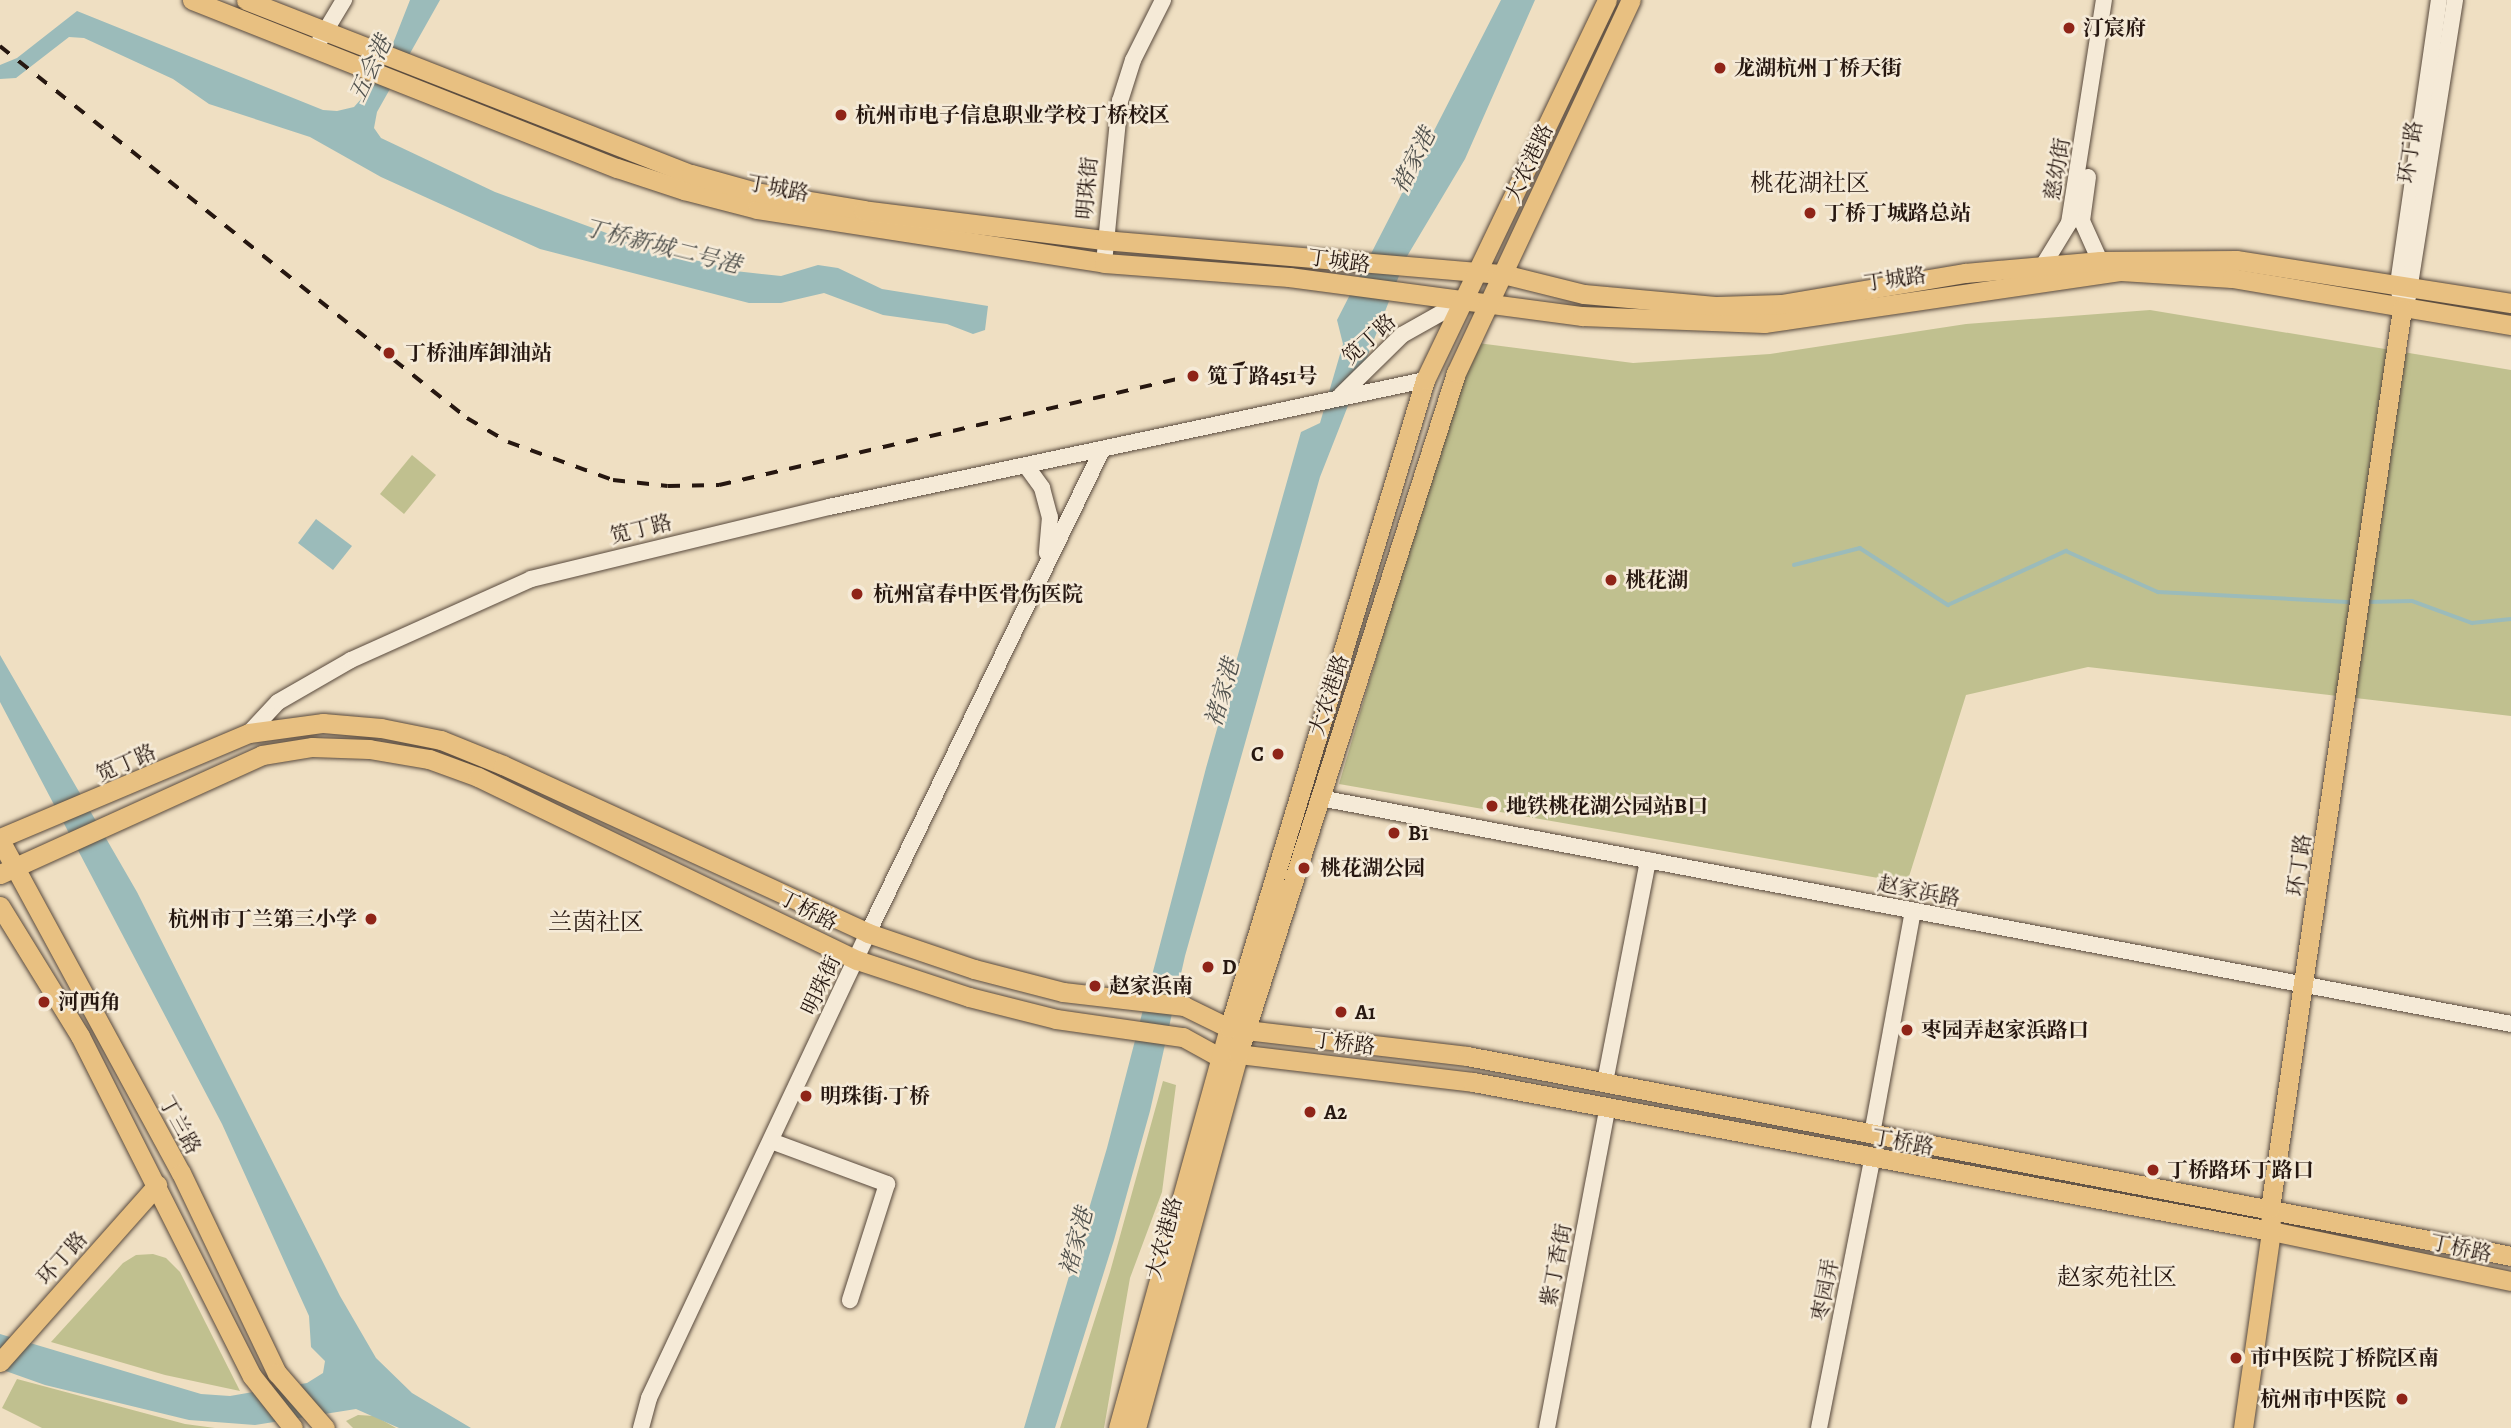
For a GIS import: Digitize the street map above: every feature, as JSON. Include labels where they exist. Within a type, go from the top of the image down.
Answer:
[{"type":"main road","name":"丁城路","points":[[192,0],[316,47],[373,62],[409,65],[691,174],[756,192],[1104,240],[1476,271],[1503,274],[1584,294],[1717,306],[1781,304],[2044,264],[2236,260],[2511,303]]},
{"type":"main road","name":"丁城路","points":[[246,0],[327,29],[398,82],[617,168],[757,209],[1104,263],[1289,277],[1582,316],[1764,323],[2121,271],[2232,278],[2402,309],[2511,325]]},
{"type":"main road","name":"大农港路","points":[[1136,1428],[1230,1056],[1425,380],[1608,0]]},
{"type":"main road","name":"大农港路","points":[[1238,1027],[1320,798],[1456,373],[1631,0]]},
{"type":"main road","name":"环丁路","points":[[2243,1428],[2271,1231],[2270,1208],[2402,309]]},
{"type":"main road","name":"丁桥路","points":[[249,733],[323,723],[441,740],[867,933],[974,969],[1062,992],[1184,1006],[1238,1027],[1467,1056],[2511,1256]]},
{"type":"main road","name":"笕丁路","points":[[0,839],[94,802],[249,733]]},
{"type":"main road","name":"丁桥路","points":[[8,871],[108,827],[217,773],[262,755],[312,747],[369,748],[429,759],[478,777],[857,960],[969,997],[1056,1018],[1183,1037],[1230,1056],[1473,1082],[1872,1160],[2271,1231],[2511,1281]]},
{"type":"main road","name":"丁兰路","points":[[0,839],[8,871],[181,1173],[277,1373],[322,1425]]},
{"type":"main road","points":[[0,906],[80,1036],[252,1376],[293,1428]]},
{"type":"main road","name":"大农港路","points":[[1118,1428],[1230,1056]]},
{"type":"main road","name":"环丁路","points":[[0,1362],[157,1185]]},
{"type":"street","points":[[316,47],[344,0]]},
{"type":"street","name":"明珠街","points":[[1104,263],[1104,240],[1120,101],[1133,60],[1163,0]]},
{"type":"street","name":"慈幼街","points":[[2044,264],[2070,223],[2105,0]]},
{"type":"street","name":"环丁路","points":[[2402,309],[2439,0]]},
{"type":"street","name":"环丁路","points":[[2405,285],[2455,0]]},
{"type":"street","name":"慈幼街","points":[[2095,74],[2098,93],[2082,221],[2100,261]]},
{"type":"street","name":"笕丁路","points":[[1342,395],[1402,335],[1466,299]]},
{"type":"street","name":"笕丁路","points":[[249,733],[278,702],[351,660],[531,579],[829,507],[1027,467],[1342,395],[1425,380]]},
{"type":"street","name":"明珠街","points":[[641,1428],[649,1398],[857,960],[867,933],[1102,450]]},
{"type":"street","points":[[1027,467],[1042,488],[1050,517],[1049,545],[1040,579]]},
{"type":"street","name":"赵家浜路","points":[[1320,798],[2511,1024]]},
{"type":"street","points":[[1605,1082],[1648,860]]},
{"type":"street","points":[[1872,1134],[1913,911]]},
{"type":"street","name":"紫丁香街","points":[[1547,1428],[1607,1110]]},
{"type":"street","points":[[771,1142],[887,1184],[850,1300]]},
{"type":"street","name":"枣园弄","points":[[1819,1428],[1872,1160]]},
{"type":"green space","name":"桃花湖公园","points":[[2150,310],[2511,370],[2511,716],[2088,667],[1966,695],[1907,883],[1339,784],[1470,342],[1633,363],[1770,354],[1966,324]]},
{"type":"green space","points":[[412,455],[436,475],[404,514],[380,494]]},
{"type":"green space","points":[[1163,1081],[1176,1085],[1162,1192],[1130,1278],[1104,1428],[1060,1428],[1110,1272]]},
{"type":"green space","points":[[153,1254],[166,1258],[180,1272],[240,1391],[165,1375],[51,1342],[123,1263],[136,1255]]},
{"type":"green space","points":[[17,1379],[185,1424],[215,1428],[42,1428],[2,1408]]},
{"type":"green space","points":[[358,1415],[375,1416],[396,1428],[353,1428],[346,1421]]},
{"type":"water","points":[[410,0],[440,0],[377,112],[374,128],[381,138],[495,192],[669,256],[725,265],[735,271],[781,276],[818,265],[838,268],[882,289],[988,306],[985,330],[973,334],[947,324],[883,315],[824,293],[781,303],[749,303],[540,249],[381,177],[310,137],[209,104],[173,79],[84,38],[69,37],[16,78],[0,79],[0,65],[17,58],[77,11],[323,110],[337,111],[354,107],[379,79]]},
{"type":"water","points":[[1501,0],[1535,0],[1465,159],[1406,258],[1320,477],[1185,956],[1150,1111],[1114,1240],[1055,1428],[1024,1428],[1107,1148],[1206,768],[1301,432],[1320,423],[1343,344],[1337,320]]},
{"type":"water","points":[[316,519],[352,546],[333,570],[298,543]]},
{"type":"water","points":[[0,655],[137,892],[340,1296],[376,1358],[412,1393],[471,1428],[399,1428],[356,1409],[255,1425],[189,1420],[45,1385],[0,1369],[0,1334],[201,1394],[230,1396],[307,1383],[323,1373],[325,1361],[311,1347],[309,1316],[222,1124],[0,702]]},
{"type":"waterway","points":[[1794,565],[1860,548],[1948,605],[2066,551],[2158,592],[2352,602]]},
{"type":"waterway","points":[[2367,602],[2412,601],[2472,623],[2511,619]]},
{"type":"railway","points":[[0,46],[467,418],[508,442],[613,480],[668,486],[719,485],[1246,363]]},
{"type":"place","name":"汀宸府","points":[[2069,28]]},
{"type":"place","name":"龙湖杭州丁桥天街","points":[[1720,68]]},
{"type":"place","name":"杭州市电子信息职业学校丁桥校区","points":[[841,115]]},
{"type":"place","name":"丁桥丁城路总站","points":[[1810,213]]},
{"type":"place","name":"丁桥油库卸油站","points":[[389,353]]},
{"type":"place","name":"笕丁路451号","points":[[1193,376]]},
{"type":"place","name":"桃花湖","points":[[1611,580]]},
{"type":"place","name":"杭州富春中医骨伤医院","points":[[857,594]]},
{"type":"place","name":"C","points":[[1278,754]]},
{"type":"place","name":"地铁桃花湖公园站B口","points":[[1492,806]]},
{"type":"place","name":"B1","points":[[1394,833]]},
{"type":"place","name":"桃花湖公园","points":[[1304,868]]},
{"type":"place","name":"杭州市丁兰第三小学","points":[[371,919]]},
{"type":"place","name":"D","points":[[1208,967]]},
{"type":"place","name":"赵家浜南","points":[[1095,986]]},
{"type":"place","name":"河西角","points":[[44,1002]]},
{"type":"place","name":"A1","points":[[1341,1012]]},
{"type":"place","name":"枣园弄赵家浜路口","points":[[1907,1030]]},
{"type":"place","name":"明珠街·丁桥","points":[[806,1096]]},
{"type":"place","name":"A2","points":[[1310,1112]]},
{"type":"place","name":"丁桥路环丁路口","points":[[2153,1170]]},
{"type":"place","name":"市中医院丁桥院区南","points":[[2236,1358]]},
{"type":"place","name":"杭州市中医院","points":[[2402,1399]]},
{"type":"district","name":"桃花湖社区","points":[[1810,184]]},
{"type":"district","name":"兰茵社区","points":[[596,923]]},
{"type":"district","name":"赵家苑社区","points":[[2117,1278]]},
{"type":"water label","name":"五会港","points":[[371,69]]},
{"type":"water label","name":"褚家港","points":[[1414,161]]},
{"type":"water label","name":"丁桥新城二号港","points":[[662,247]]},
{"type":"water label","name":"褚家港","points":[[1223,693]]},
{"type":"water label","name":"褚家港","points":[[1077,1242]]}]
